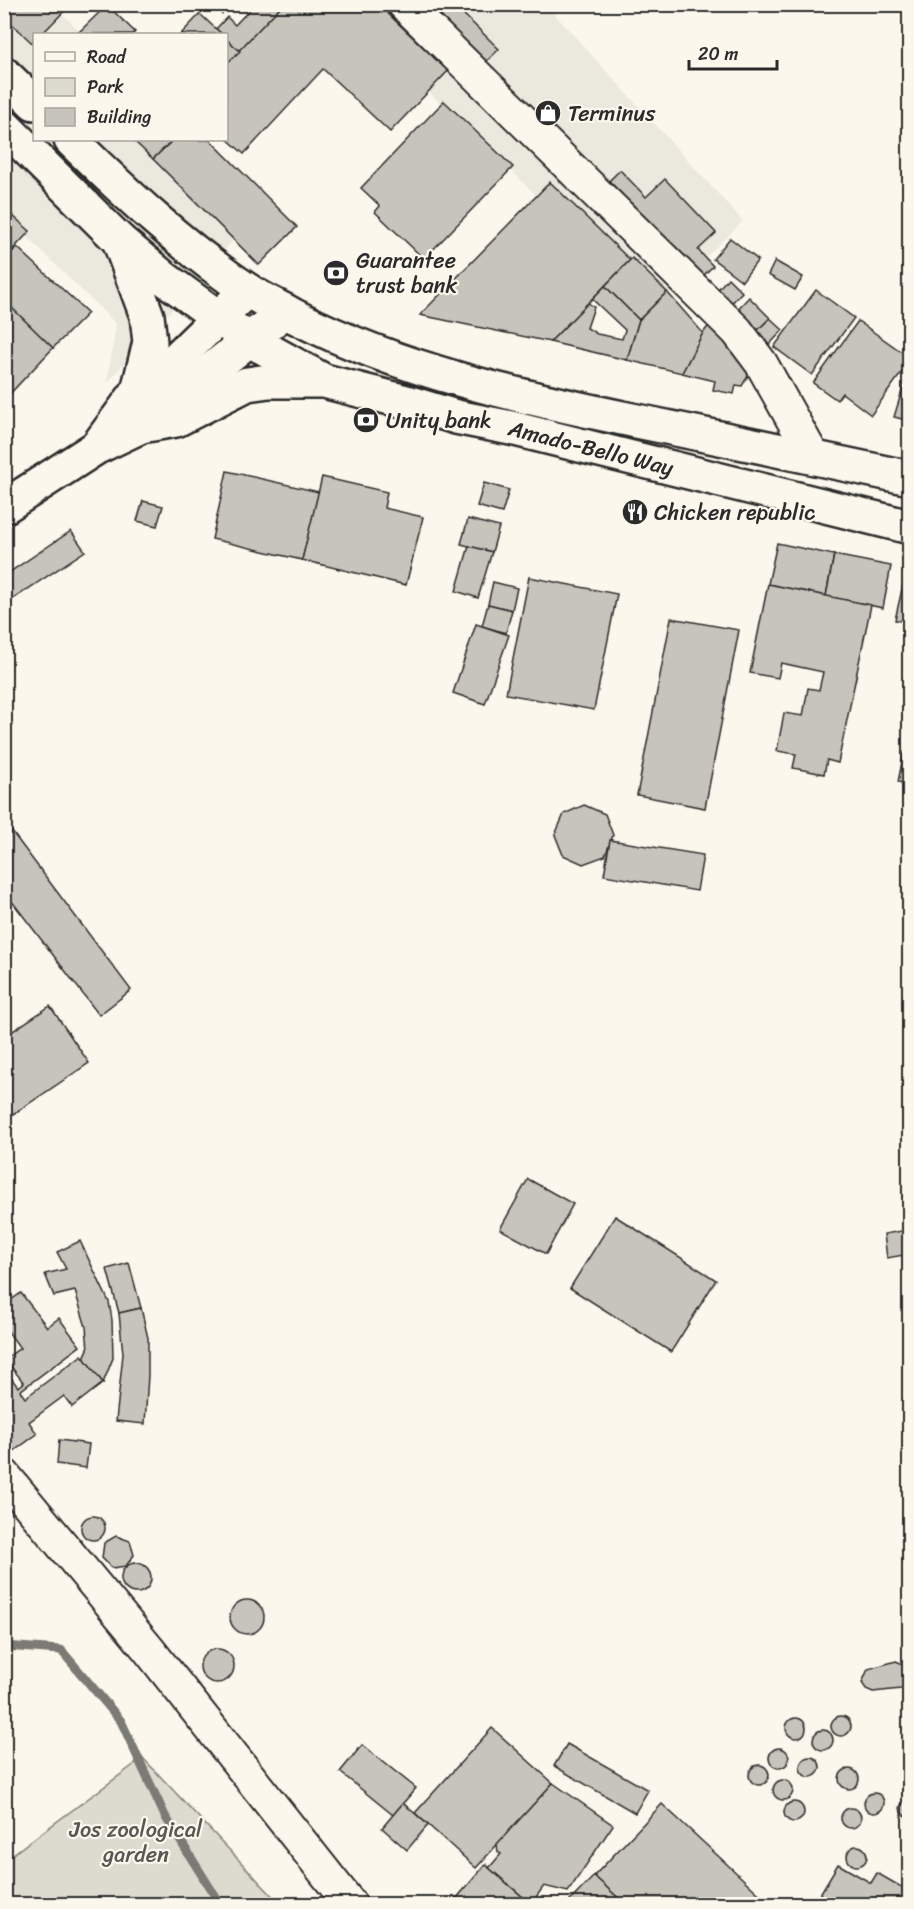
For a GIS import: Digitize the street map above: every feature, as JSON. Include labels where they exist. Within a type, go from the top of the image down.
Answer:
[{"type":"main road","points":[[4,74],[33,103]]},
{"type":"main road","name":"Amado-Bello Way","points":[[4,126],[119,240],[164,278],[248,339],[324,381],[456,417],[511,428],[909,527]]},
{"type":"main road","name":"Amado-Bello Way","points":[[72,141],[181,241],[247,290],[334,336],[368,350],[469,383],[535,400],[909,478]]},
{"type":"main road","points":[[119,240],[147,316],[150,342],[138,391]]},
{"type":"main road","points":[[97,447],[138,391],[247,290]]},
{"type":"main road","points":[[4,507],[97,447],[141,426],[285,311]]},
{"type":"main road","points":[[141,426],[176,420],[247,384],[269,381],[324,381]]},
{"type":"street","points":[[404,4],[737,331],[760,363],[814,458]]},
{"type":"street","points":[[4,1475],[149,1650],[350,1905]]},
{"type":"shaded area","points":[[4,5],[53,5],[82,33],[33,33],[33,141],[190,141],[260,210],[107,383],[116,324],[5,215]]},
{"type":"shaded area","name":"Terminus","points":[[338,5],[546,5],[743,221],[654,308]]},
{"type":"green space","name":"Jos zoological garden","points":[[143,1758],[280,1904],[5,1904],[5,1860]]},
{"type":"building","points":[[4,4],[71,4],[43,33],[33,33],[33,44],[4,16]]},
{"type":"building","points":[[212,4],[231,4],[222,14]]},
{"type":"building","points":[[255,4],[283,4],[240,51],[228,41],[228,33],[221,33],[216,29],[227,17],[235,25]]},
{"type":"building","points":[[283,4],[378,4],[448,71],[390,132],[323,69],[244,154],[228,140],[228,62]]},
{"type":"building","points":[[451,4],[499,49],[482,66],[435,20]]},
{"type":"building","points":[[107,5],[135,32],[134,33],[78,33]]},
{"type":"building","points":[[200,14],[221,33],[182,33]]},
{"type":"building","points":[[228,41],[240,51],[228,62]]},
{"type":"building","points":[[444,101],[513,167],[424,259],[375,212],[380,206],[361,188]]},
{"type":"building","points":[[134,141],[172,141],[153,159]]},
{"type":"building","points":[[172,141],[211,141],[297,227],[259,265],[153,159]]},
{"type":"building","points":[[620,170],[646,197],[665,179],[716,233],[698,250],[713,266],[696,283],[689,264],[609,181]]},
{"type":"building","points":[[550,182],[630,260],[550,342],[420,315]]},
{"type":"building","points":[[4,208],[30,231],[4,259]]},
{"type":"building","points":[[730,238],[758,260],[742,281],[713,259]]},
{"type":"building","points":[[17,247],[88,313],[53,348],[4,301],[4,260]]},
{"type":"building","points":[[632,258],[667,292],[639,320],[605,286]]},
{"type":"building","points":[[775,261],[803,277],[795,290],[768,275]]},
{"type":"building","points":[[728,278],[742,292],[726,309],[712,296]]},
{"type":"building","points":[[605,286],[639,320],[627,360],[550,342],[588,303],[594,307],[587,328],[597,334],[622,339],[625,330],[592,299]]},
{"type":"building","points":[[816,290],[854,318],[812,375],[774,347]]},
{"type":"building","points":[[667,292],[703,333],[682,373],[627,360],[639,320]]},
{"type":"building","points":[[749,297],[770,318],[753,335],[732,315]]},
{"type":"building","points":[[9,305],[53,348],[4,400],[4,310]]},
{"type":"building","points":[[770,318],[783,330],[767,347],[753,335]]},
{"type":"building","points":[[858,321],[910,358],[871,415],[842,393],[837,400],[813,383]]},
{"type":"building","points":[[711,323],[749,374],[742,386],[736,385],[734,394],[713,390],[715,381],[682,373],[703,333]]},
{"type":"building","points":[[910,365],[910,421],[894,417]]},
{"type":"building","points":[[227,471],[319,492],[302,560],[212,539]]},
{"type":"building","points":[[322,477],[387,492],[384,508],[423,517],[406,585],[302,560]]},
{"type":"building","points":[[484,483],[509,490],[502,513],[477,506]]},
{"type":"building","points":[[143,501],[163,506],[157,526],[137,521]]},
{"type":"building","points":[[468,519],[499,527],[492,552],[461,544]]},
{"type":"building","points":[[71,531],[85,551],[4,605],[4,576]]},
{"type":"building","points":[[777,543],[834,555],[826,596],[768,584]]},
{"type":"building","points":[[469,546],[492,552],[478,598],[456,591]]},
{"type":"building","points":[[834,555],[891,566],[883,608],[826,596]]},
{"type":"building","points":[[907,567],[910,568],[910,623],[895,620]]},
{"type":"building","points":[[529,577],[617,594],[594,710],[506,694]]},
{"type":"building","points":[[493,582],[517,588],[512,610],[488,604]]},
{"type":"building","points":[[768,584],[871,605],[838,763],[827,760],[824,774],[793,768],[796,754],[777,751],[784,713],[803,716],[808,688],[819,690],[823,672],[781,663],[778,678],[750,673]]},
{"type":"building","points":[[488,604],[512,610],[506,633],[482,626]]},
{"type":"building","points":[[671,618],[739,630],[705,808],[637,795]]},
{"type":"building","points":[[476,624],[509,635],[485,704],[453,693]]},
{"type":"building","points":[[904,752],[910,754],[910,785],[898,782]]},
{"type":"building","points":[[584,805],[605,814],[613,835],[605,856],[583,864],[563,855],[555,835],[564,814]]},
{"type":"building","points":[[6,824],[131,990],[99,1015],[4,891]]},
{"type":"building","points":[[610,840],[703,855],[697,891],[604,875]]},
{"type":"building","points":[[50,1006],[89,1063],[12,1115],[4,1104],[4,1037]]},
{"type":"building","points":[[528,1179],[573,1204],[546,1254],[500,1229]]},
{"type":"building","points":[[615,1216],[716,1280],[671,1352],[570,1288]]},
{"type":"building","points":[[907,1230],[910,1254],[887,1258],[884,1234]]},
{"type":"building","points":[[80,1241],[109,1302],[112,1320],[113,1358],[103,1383],[84,1358],[88,1349],[86,1327],[75,1291],[54,1296],[45,1274],[66,1269],[57,1252]]},
{"type":"building","points":[[129,1263],[141,1308],[119,1313],[107,1269]]},
{"type":"building","points":[[21,1293],[47,1327],[59,1318],[80,1346],[20,1391],[25,1398],[82,1355],[103,1383],[72,1407],[64,1396],[29,1422],[37,1434],[10,1454],[4,1447],[4,1369],[18,1387],[24,1383],[5,1359],[20,1348],[4,1326],[4,1305]]},
{"type":"building","points":[[141,1308],[148,1338],[145,1424],[116,1421],[123,1354],[119,1313]]},
{"type":"building","points":[[59,1440],[89,1444],[86,1468],[57,1464]]},
{"type":"building","points":[[93,1516],[102,1519],[105,1528],[102,1537],[93,1540],[84,1537],[81,1528],[84,1519]]},
{"type":"building","points":[[116,1536],[130,1541],[134,1555],[126,1566],[112,1568],[102,1558],[104,1543]]},
{"type":"building","points":[[136,1563],[147,1567],[151,1578],[147,1589],[136,1593],[125,1589],[121,1578],[125,1567]]},
{"type":"building","points":[[247,1600],[259,1605],[264,1617],[259,1629],[247,1634],[235,1629],[230,1617],[235,1605]]},
{"type":"building","points":[[217,1649],[229,1654],[234,1666],[229,1678],[217,1683],[205,1678],[200,1666],[205,1654]]},
{"type":"building","points":[[896,1661],[909,1667],[910,1681],[906,1686],[901,1689],[873,1692],[866,1689],[862,1683],[868,1669]]},
{"type":"building","points":[[841,1716],[848,1719],[851,1726],[848,1733],[841,1736],[834,1733],[831,1726],[834,1719]]},
{"type":"building","points":[[796,1718],[803,1721],[806,1728],[803,1735],[796,1738],[789,1735],[786,1728],[789,1721]]},
{"type":"building","points":[[492,1728],[553,1783],[476,1868],[415,1813]]},
{"type":"building","points":[[823,1730],[830,1733],[833,1740],[830,1747],[823,1750],[816,1747],[813,1740],[816,1733]]},
{"type":"building","points":[[567,1744],[648,1790],[635,1813],[554,1766]]},
{"type":"building","points":[[362,1745],[416,1788],[393,1815],[340,1772]]},
{"type":"building","points":[[779,1748],[786,1751],[789,1758],[786,1765],[779,1768],[772,1765],[769,1758],[772,1751]]},
{"type":"building","points":[[810,1757],[817,1760],[820,1767],[817,1774],[810,1777],[803,1774],[800,1767],[803,1760]]},
{"type":"building","points":[[759,1765],[766,1768],[769,1775],[766,1782],[759,1785],[752,1782],[749,1775],[752,1768]]},
{"type":"building","points":[[849,1769],[856,1772],[859,1779],[856,1786],[849,1789],[842,1786],[839,1779],[842,1772]]},
{"type":"building","points":[[783,1780],[790,1783],[793,1790],[790,1797],[783,1800],[776,1797],[773,1790],[776,1783]]},
{"type":"building","points":[[553,1783],[613,1825],[568,1892],[544,1886],[531,1904],[489,1868],[501,1854],[498,1852],[497,1844]]},
{"type":"building","points":[[874,1793],[881,1796],[884,1803],[881,1810],[874,1813],[867,1810],[864,1803],[867,1796]]},
{"type":"building","points":[[910,1799],[910,1819],[901,1813],[900,1807]]},
{"type":"building","points":[[794,1802],[801,1805],[804,1812],[801,1819],[794,1822],[787,1819],[784,1812],[787,1805]]},
{"type":"building","points":[[403,1803],[428,1825],[407,1850],[382,1828]]},
{"type":"building","points":[[662,1804],[770,1904],[625,1904],[594,1876]]},
{"type":"building","points":[[851,1808],[858,1811],[861,1818],[858,1825],[851,1828],[844,1825],[841,1818],[844,1811]]},
{"type":"building","points":[[857,1846],[864,1849],[867,1856],[864,1863],[857,1866],[850,1863],[847,1856],[850,1849]]},
{"type":"building","points":[[486,1864],[531,1904],[462,1904],[456,1899]]},
{"type":"building","points":[[838,1864],[871,1883],[877,1873],[910,1892],[910,1904],[814,1904]]},
{"type":"building","points":[[594,1876],[625,1904],[567,1904]]},
{"type":"waterway","points":[[4,1646],[61,1650],[121,1721],[165,1816],[220,1904]]},
{"type":"place","name":"Terminus","points":[[548,113]]},
{"type":"place","name":"Guarantee trust bank","points":[[336,273]]},
{"type":"place","name":"Unity bank","points":[[366,420]]},
{"type":"place","name":"Chicken republic","points":[[635,512]]}]
